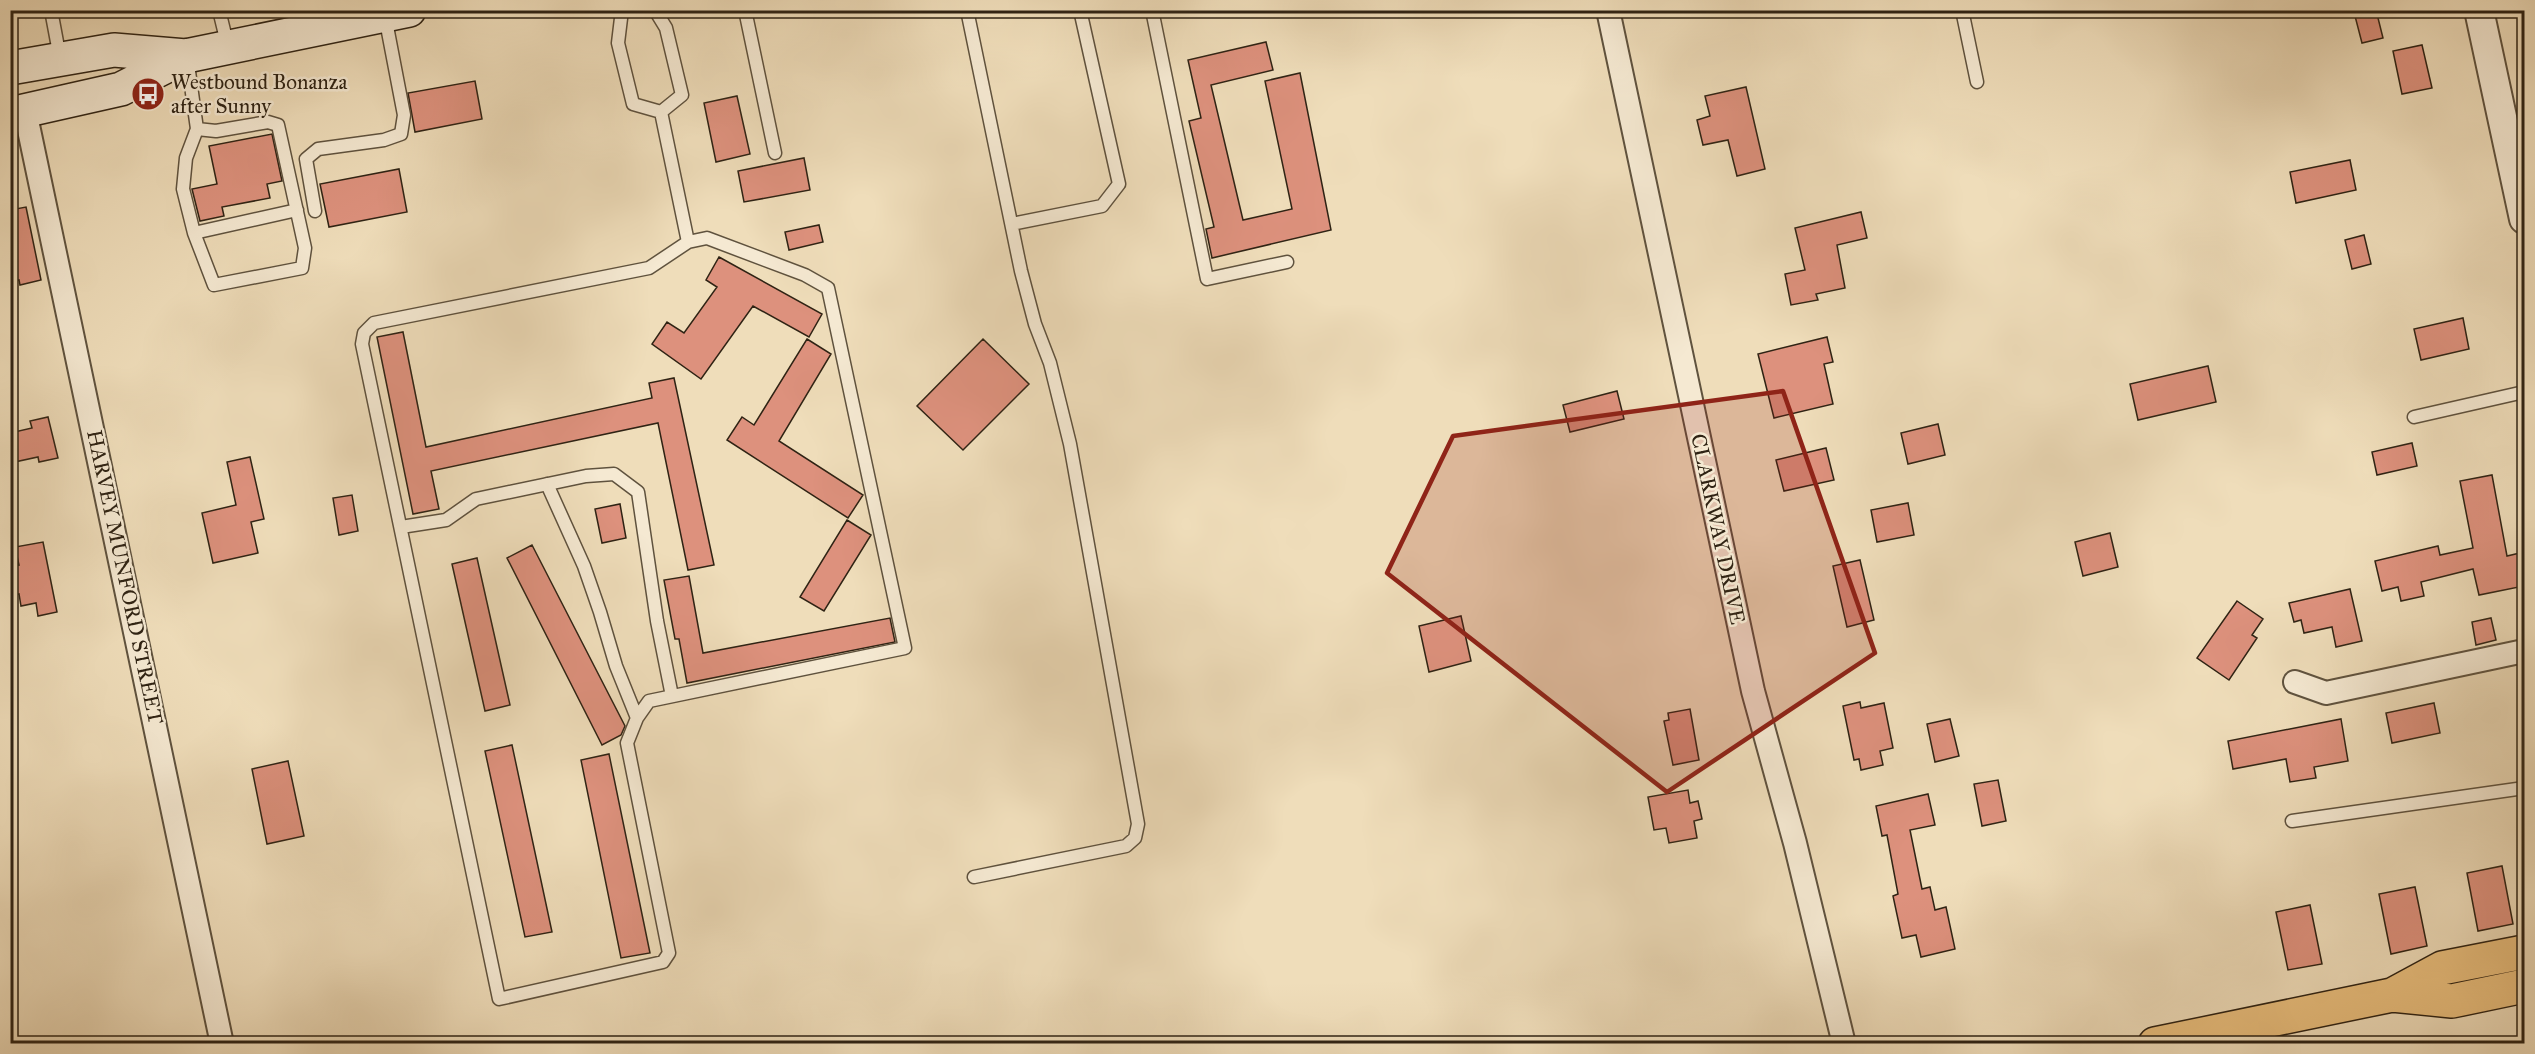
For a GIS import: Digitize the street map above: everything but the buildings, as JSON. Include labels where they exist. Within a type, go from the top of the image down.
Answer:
[{"type":"main road","points":[[10,68],[114,50],[186,56],[397,13]]},
{"type":"main road","points":[[18,113],[121,89],[186,56]]},
{"type":"main road","points":[[2155,1044],[2392,995],[2442,968],[2524,952]]},
{"type":"main road","points":[[2392,995],[2452,1001],[2524,986]]},
{"type":"street","name":"CLARKWAY DRIVE","points":[[1608,10],[1753,691],[1795,843],[1844,1044]]},
{"type":"street","points":[[2478,10],[2524,219]]},
{"type":"street","name":"HARVEY MUNFORD STREET","points":[[18,113],[222,1044]]},
{"type":"street","points":[[2295,682],[2326,693],[2524,651]]},
{"type":"lane","points":[[51,10],[60,59]]},
{"type":"lane","points":[[219,10],[228,48]]},
{"type":"lane","points":[[622,10],[618,43],[633,104],[661,112]]},
{"type":"lane","points":[[655,10],[666,28],[682,95],[661,112]]},
{"type":"lane","points":[[745,10],[775,153]]},
{"type":"lane","points":[[968,10],[1011,224],[1032,314],[1050,363],[1070,444],[1138,824],[1135,838],[1126,846],[974,877]]},
{"type":"lane","points":[[1011,224],[1102,206],[1119,184],[1080,10]]},
{"type":"lane","points":[[1152,10],[1207,279],[1287,262]]},
{"type":"lane","points":[[1962,10],[1977,82]]},
{"type":"lane","points":[[315,211],[306,159],[318,149],[384,140],[401,134],[404,116],[397,13]]},
{"type":"lane","points":[[186,56],[197,129],[186,158],[183,189],[194,233],[214,285],[303,268],[305,248],[278,125],[268,122],[216,131],[197,129]]},
{"type":"lane","points":[[661,112],[688,242]]},
{"type":"lane","points":[[194,233],[297,210]]},
{"type":"lane","points":[[708,238],[805,275],[828,288],[905,648],[649,701],[638,718],[627,743],[669,954],[663,962],[499,999],[401,528],[362,344],[364,333],[374,323],[649,268],[688,242],[708,238]]},
{"type":"lane","points":[[2414,417],[2524,392]]},
{"type":"lane","points":[[401,528],[446,520],[476,499],[586,476],[614,474],[638,492],[657,621],[672,696]]},
{"type":"lane","points":[[547,484],[584,566],[616,666],[638,718]]},
{"type":"lane","points":[[2292,821],[2524,788]]},
{"type":"highlighted area","points":[[1783,391],[1875,653],[1667,792],[1387,573],[1453,436]]},
{"type":"place","name":"Westbound Bonanza after Sunny","points":[[148,94]]}]
